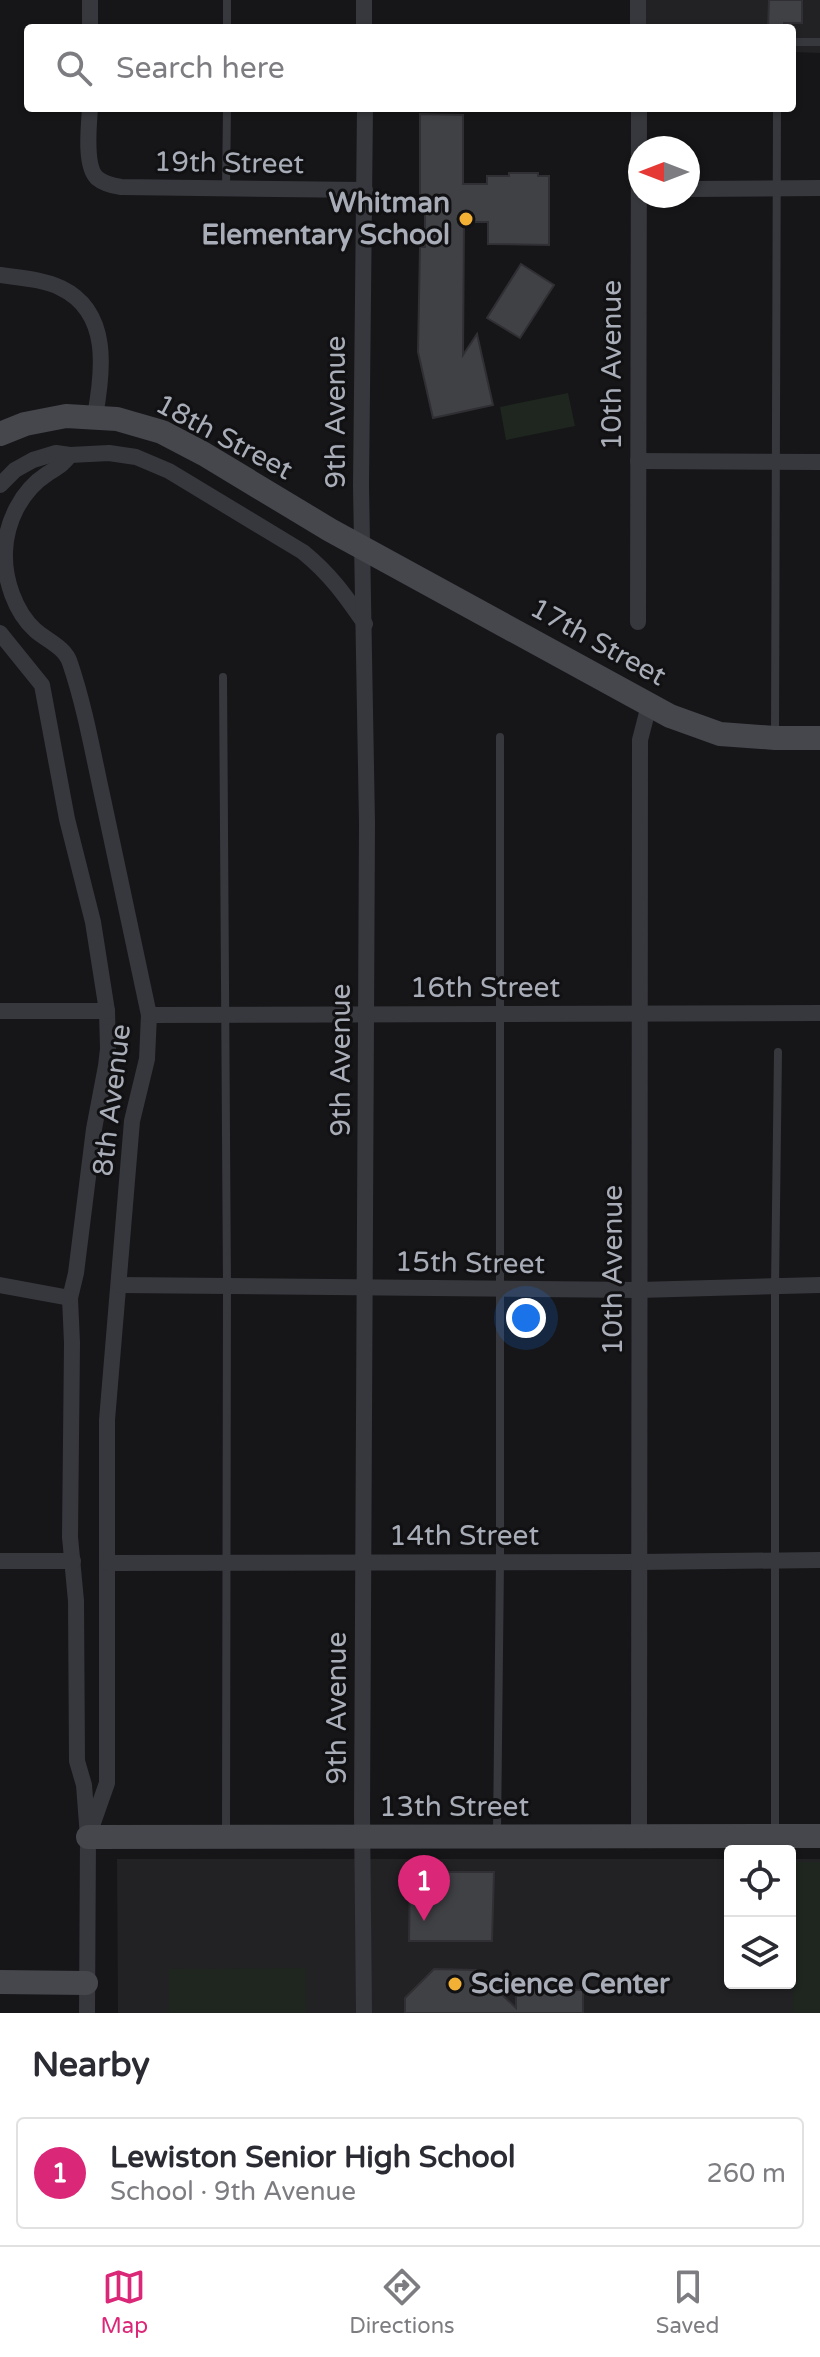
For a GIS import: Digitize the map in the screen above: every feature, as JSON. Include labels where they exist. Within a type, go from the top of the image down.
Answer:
[{"type":"main road","name":"18th Street","points":[[0,434],[49,418],[95,416],[136,423],[162,432],[204,454],[330,530],[364,546]]},
{"type":"main road","name":"17th Street","points":[[364,546],[649,705],[696,727],[720,734],[820,738]]},
{"type":"main road","name":"13th Street","points":[[88,1837],[820,1836]]},
{"type":"main road","points":[[0,1982],[86,1983]]},
{"type":"street","points":[[90,0],[90,24]]},
{"type":"street","points":[[364,0],[364,24]]},
{"type":"street","points":[[638,0],[638,24]]},
{"type":"street","name":"19th Street","points":[[90,112],[89,162],[96,177],[112,186],[365,190]]},
{"type":"street","name":"9th Avenue","points":[[364,2013],[362,1837],[367,1014],[365,624],[361,486],[365,112]]},
{"type":"street","name":"10th Avenue","points":[[639,112],[639,136]]},
{"type":"street","points":[[700,189],[820,188]]},
{"type":"street","name":"10th Avenue","points":[[638,622],[639,208]]},
{"type":"street","points":[[0,274],[63,288],[87,311],[100,339],[101,385],[95,416]]},
{"type":"street","points":[[0,485],[15,470],[56,453],[109,453],[151,462],[303,552],[339,586],[365,624]]},
{"type":"street","name":"8th Avenue","points":[[70,455],[62,466],[36,483],[16,506],[4,551],[6,571],[8,585],[24,618],[69,658],[83,708],[149,1015],[147,1059],[132,1121],[107,1420],[107,1783],[88,1837]]},
{"type":"street","points":[[638,461],[820,462]]},
{"type":"street","name":"8th Avenue","points":[[0,633],[42,685],[67,819],[93,922],[107,1011],[106,1066],[70,1298],[70,1537],[76,1601],[77,1761],[84,1785],[88,1837],[87,2013]]},
{"type":"street","name":"10th Avenue","points":[[639,1836],[640,740],[649,705]]},
{"type":"street","points":[[0,1011],[107,1011]]},
{"type":"street","name":"16th Street","points":[[149,1015],[820,1013]]},
{"type":"street","points":[[0,1285],[70,1298]]},
{"type":"street","name":"15th Street","points":[[119,1285],[639,1290],[820,1285]]},
{"type":"street","name":"14th Street","points":[[108,1563],[820,1560]]},
{"type":"street","points":[[0,1561],[73,1561]]},
{"type":"lane","points":[[227,0],[227,24]]},
{"type":"lane","points":[[796,42],[820,42]]},
{"type":"lane","points":[[226,189],[227,112]]},
{"type":"lane","points":[[775,738],[777,112]]},
{"type":"lane","points":[[223,677],[227,1287],[226,1837]]},
{"type":"lane","points":[[497,1837],[500,737]]},
{"type":"lane","points":[[775,1836],[778,1052]]},
{"type":"shaded area","points":[[638,0],[820,0],[820,53],[796,52],[796,24],[638,24]]},
{"type":"shaded area","points":[[568,393],[575,426],[506,440],[500,407]]},
{"type":"shaded area","points":[[117,1859],[724,1859],[724,1989],[796,1989],[796,1859],[820,1859],[820,2013],[118,2013]]},
{"type":"shaded area","points":[[796,1862],[820,1862],[820,2013],[793,2013],[793,1989],[796,1989]]},
{"type":"shaded area","points":[[305,1968],[305,2013],[169,2013],[169,1969]]},
{"type":"building","points":[[769,0],[802,0],[802,23],[768,24]]},
{"type":"building","points":[[420,114],[463,115],[463,184],[487,184],[487,176],[509,176],[509,173],[549,176],[549,245],[488,244],[488,222],[464,222],[463,355],[477,334],[493,405],[433,418],[418,352],[420,247],[425,247],[425,212],[420,212]]},
{"type":"building","points":[[521,264],[554,285],[520,338],[487,318]]},
{"type":"building","points":[[410,1872],[494,1872],[492,1941],[409,1941]]},
{"type":"building","name":"Science Center","points":[[434,1969],[476,1970],[516,2008],[516,1990],[583,1990],[583,2013],[405,2013],[405,1998]]},
{"type":"place","name":"Whitman Elementary School","points":[[466,219]]},
{"type":"place","name":"Lewiston Senior High School","points":[[424,1921]]},
{"type":"place","name":"Science Center","points":[[455,1984]]}]
